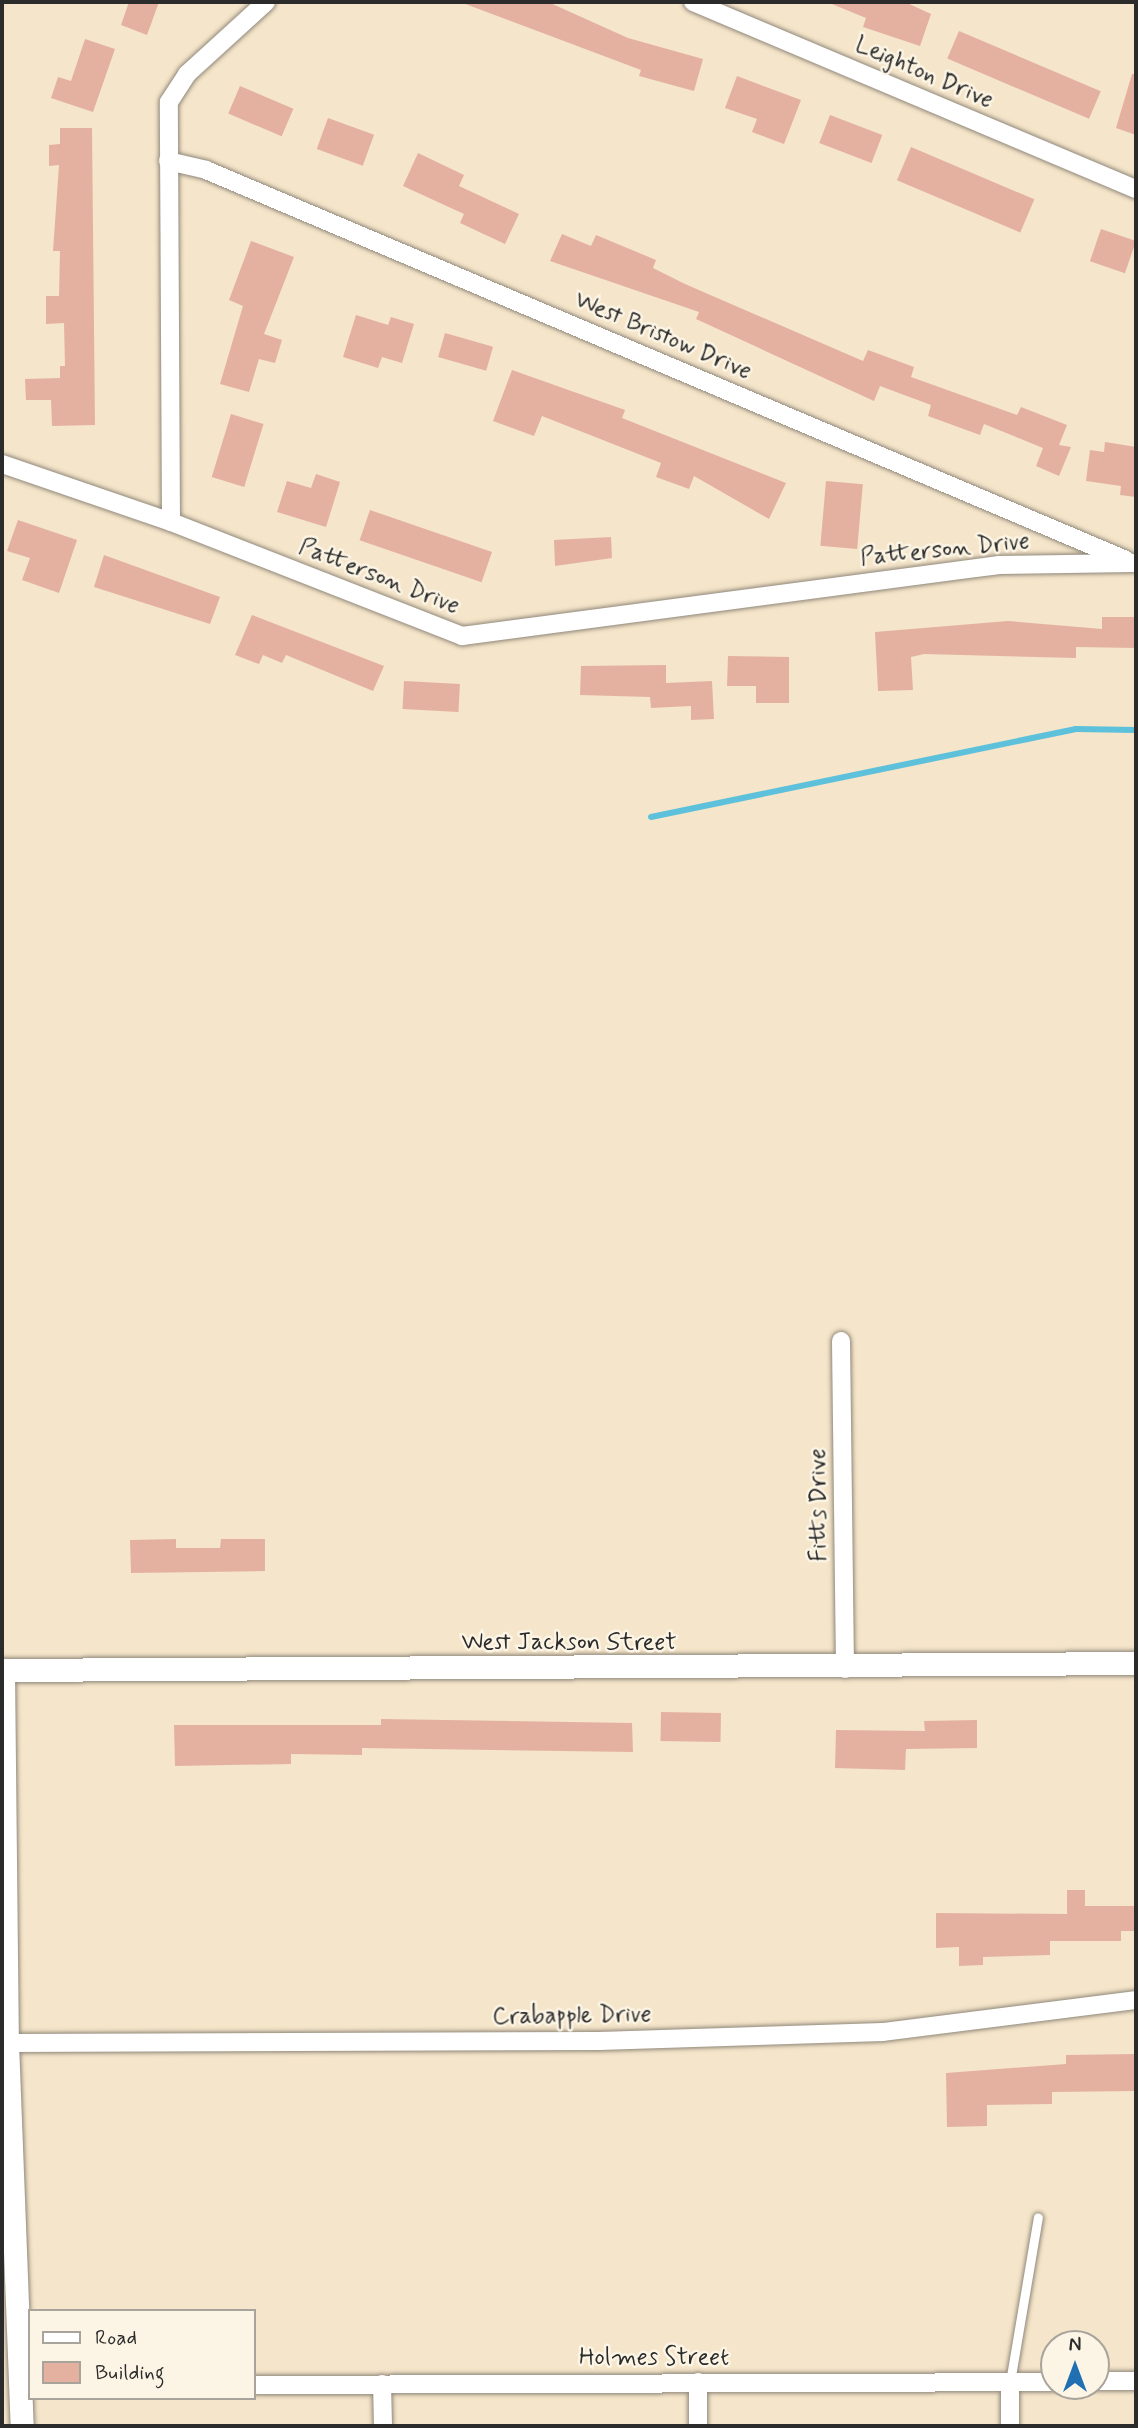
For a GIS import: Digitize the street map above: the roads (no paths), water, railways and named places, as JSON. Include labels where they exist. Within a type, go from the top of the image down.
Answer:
[{"type":"street","points":[[171,522],[169,102],[187,74],[266,2]]},
{"type":"street","name":"Leighton Drive","points":[[693,2],[1136,189]]},
{"type":"street","name":"West Bristow Drive","points":[[168,161],[206,170],[1135,563]]},
{"type":"street","name":"Patterson Drive","points":[[2,464],[171,522],[462,636],[999,565],[1135,563]]},
{"type":"street","name":"Fitts Drive","points":[[841,1341],[845,1669]]},
{"type":"street","name":"West Jackson Street","points":[[3,1670],[845,1669],[1136,1663]]},
{"type":"street","points":[[3,1670],[7,2043],[25,2386],[22,2426]]},
{"type":"street","name":"Crabapple Drive","points":[[7,2043],[599,2041],[883,2032],[1136,2000]]},
{"type":"street","points":[[1110,2381],[1136,2381]]},
{"type":"street","points":[[698,2382],[698,2426]]},
{"type":"street","points":[[1010,2382],[1010,2426]]},
{"type":"street","name":"Holmes Street","points":[[256,2385],[1040,2382]]},
{"type":"street","points":[[382,2384],[383,2426]]},
{"type":"lane","points":[[1010,2382],[1038,2217]]},
{"type":"waterway","points":[[651,817],[1076,729],[1136,730]]}]
